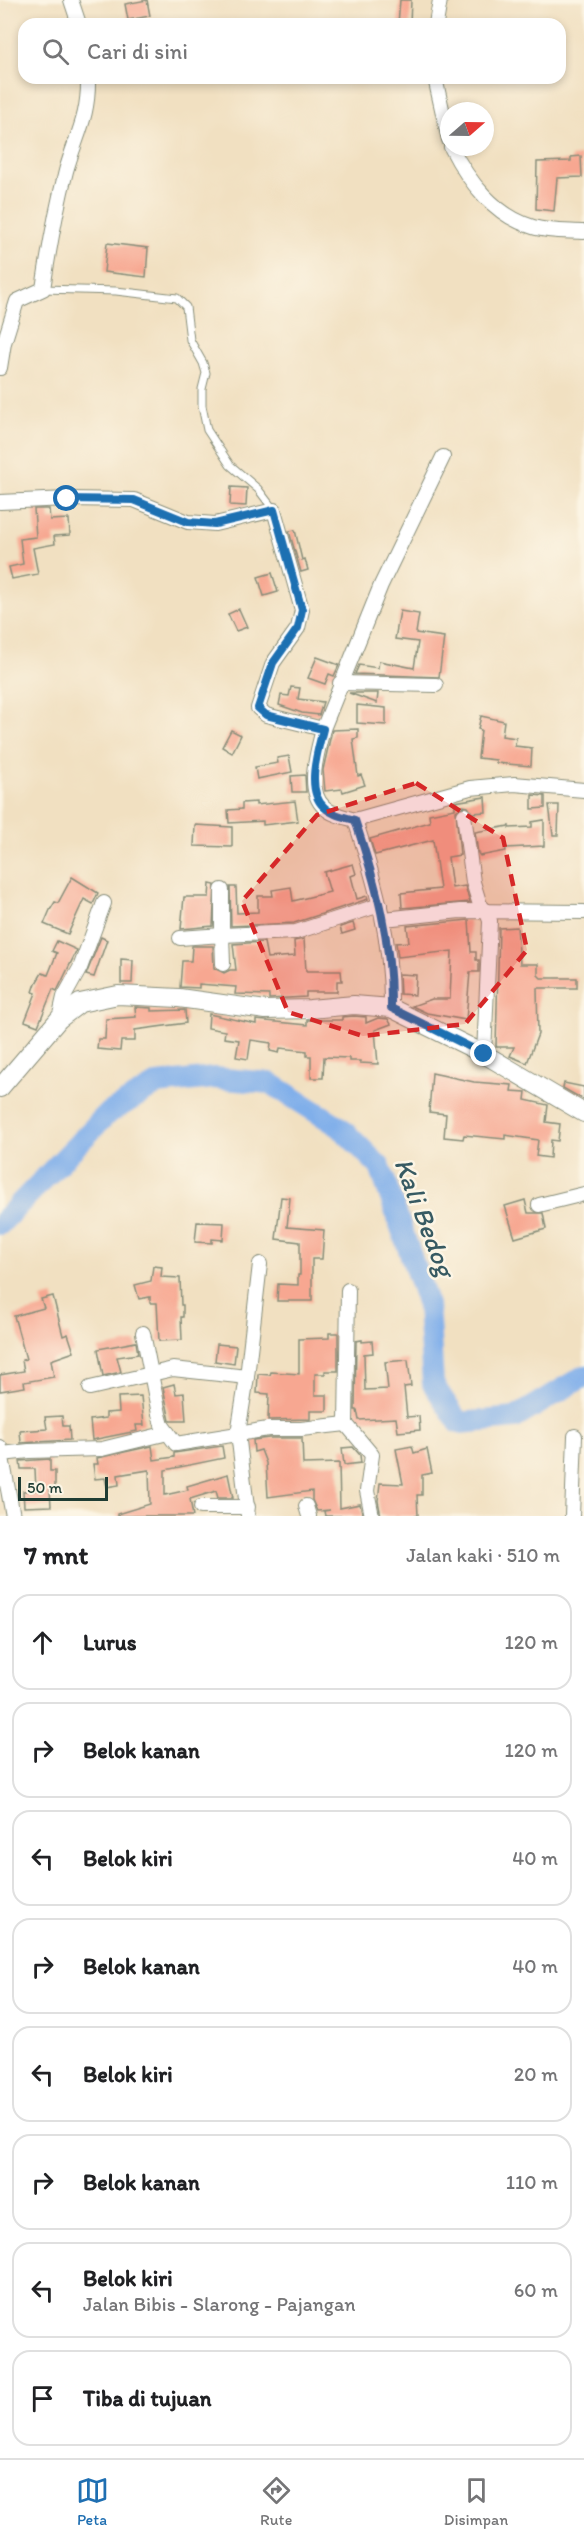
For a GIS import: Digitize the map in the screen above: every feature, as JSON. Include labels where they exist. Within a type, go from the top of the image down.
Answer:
[{"type":"main road","points":[[0,1088],[59,1019],[81,1003],[118,995],[178,998],[266,1010],[354,1005],[391,1008],[484,1054],[584,1113]]},
{"type":"street","points":[[71,0],[77,18]]},
{"type":"street","points":[[437,18],[440,0]]},
{"type":"street","points":[[0,368],[4,343],[17,301],[43,289],[52,230],[67,168],[85,118],[88,84]]},
{"type":"street","points":[[436,84],[440,102]]},
{"type":"street","points":[[457,156],[476,187],[507,215],[535,228],[584,232]]},
{"type":"street","points":[[443,457],[381,585],[323,729],[314,777],[317,798],[323,807],[332,813],[355,820],[470,788],[514,784],[584,790]]},
{"type":"street","points":[[0,502],[67,499],[134,500],[188,522],[215,524],[274,510],[302,610],[298,628],[273,663],[258,708],[266,715],[323,729]]},
{"type":"street","points":[[340,683],[436,685]]},
{"type":"street","points":[[464,815],[473,882],[480,905],[487,912],[490,921],[484,1054]]},
{"type":"street","points":[[355,820],[382,912],[389,955],[391,1008]]},
{"type":"street","points":[[222,890],[223,964]]},
{"type":"street","points":[[59,1019],[64,996],[80,968],[104,903]]},
{"type":"street","points":[[180,938],[296,932],[382,912],[460,910],[584,912]]},
{"type":"street","points":[[539,1205],[584,1194]]},
{"type":"street","points":[[201,1507],[248,1512],[238,1433],[260,1264]]},
{"type":"street","points":[[348,1290],[346,1424],[372,1455],[367,1491],[372,1516]]},
{"type":"street","points":[[144,1333],[159,1414],[172,1441],[181,1445],[238,1433],[346,1424]]},
{"type":"street","points":[[90,1388],[150,1374],[184,1369],[247,1377]]},
{"type":"street","points":[[13,1516],[1,1450],[102,1449],[168,1433]]},
{"type":"street","points":[[572,1516],[574,1436]]},
{"type":"lane","points":[[43,289],[116,291],[177,298],[183,302],[186,307],[190,340],[203,363],[206,374],[202,389],[202,406],[207,430],[231,465],[258,489],[274,510]]},
{"type":"highlighted area","points":[[416,783],[503,838],[527,950],[465,1024],[363,1036],[288,1012],[242,901],[317,815]]},
{"type":"building","points":[[147,0],[150,16],[128,18],[125,4]]},
{"type":"building","points":[[400,0],[411,0],[410,18],[398,18]]},
{"type":"building","points":[[581,156],[582,177],[557,178],[554,211],[536,209],[537,162],[571,161],[571,157]]},
{"type":"building","points":[[107,243],[148,248],[146,277],[104,272]]},
{"type":"building","points":[[231,487],[247,488],[246,506],[230,505]]},
{"type":"building","points":[[34,509],[49,509],[50,520],[69,519],[70,535],[54,536],[55,544],[33,548],[38,574],[12,579],[9,567],[23,564],[20,539],[36,537]]},
{"type":"building","points":[[295,530],[302,560],[305,559],[308,570],[301,572],[289,531]]},
{"type":"building","points":[[272,573],[278,592],[264,596],[258,577]]},
{"type":"building","points":[[239,609],[247,627],[236,631],[228,614]]},
{"type":"building","points":[[400,611],[419,614],[416,633],[444,637],[439,677],[355,674],[359,665],[378,668],[379,661],[414,668],[418,642],[395,639]]},
{"type":"building","points":[[317,657],[339,665],[334,676],[329,674],[325,684],[308,678]]},
{"type":"building","points":[[291,687],[300,688],[298,699],[323,702],[319,715],[302,713],[279,705],[281,695],[289,696]]},
{"type":"building","points":[[349,693],[378,693],[377,703]]},
{"type":"building","points":[[357,705],[386,708],[386,725],[357,723]]},
{"type":"building","points":[[481,716],[504,721],[502,736],[516,738],[515,746],[532,748],[531,766],[496,763],[496,760],[478,758],[481,730],[478,729]]},
{"type":"building","points":[[358,729],[358,738],[353,739],[358,776],[361,775],[365,785],[343,792],[342,789],[325,791],[323,770],[332,730]]},
{"type":"building","points":[[231,730],[241,735],[232,753],[222,747]]},
{"type":"building","points":[[289,756],[292,772],[257,779],[255,767],[278,763],[277,758]]},
{"type":"building","points":[[305,775],[306,792],[292,792],[291,776]]},
{"type":"building","points":[[532,795],[545,796],[545,808],[532,809]]},
{"type":"building","points":[[485,797],[486,812],[472,813],[468,807],[463,806],[456,811],[460,855],[448,857],[452,888],[465,886],[470,902],[402,908],[401,893],[440,889],[433,840],[375,855],[370,839],[430,822],[429,814],[455,809],[455,802]]},
{"type":"building","points":[[295,801],[298,821],[263,825],[263,821],[229,823],[228,810],[242,809],[242,803],[256,802],[256,805]]},
{"type":"building","points":[[549,805],[559,805],[558,835],[553,835]]},
{"type":"building","points":[[544,820],[544,846],[506,848],[506,851],[480,856],[478,853],[475,832],[509,826],[509,828],[532,827],[532,822]]},
{"type":"building","points":[[195,825],[232,827],[232,847],[194,846]]},
{"type":"building","points":[[353,864],[356,874],[351,876],[357,899],[367,896],[368,899],[294,923],[231,926],[230,887],[236,887],[237,913],[258,912],[258,896],[273,896],[272,890],[291,887],[293,901],[330,892],[324,872]]},
{"type":"building","points":[[72,877],[98,893],[93,904],[84,899],[68,934],[44,924],[50,910],[55,902],[58,903]]},
{"type":"building","points":[[210,884],[215,885],[213,926],[181,929],[184,897],[209,897]]},
{"type":"building","points":[[469,920],[471,952],[476,952],[479,972],[470,972],[466,1020],[427,1013],[412,1006],[432,999],[450,999],[452,951],[398,957],[396,943],[409,942],[407,926]]},
{"type":"building","points":[[353,923],[355,930],[342,934],[340,927]]},
{"type":"building","points":[[517,927],[520,964],[538,964],[538,975],[541,978],[577,978],[577,988],[537,988],[538,1034],[527,1063],[510,1056],[514,1047],[496,1047],[499,928]]},
{"type":"building","points":[[101,937],[107,940],[94,977],[86,975]]},
{"type":"building","points":[[304,939],[306,971],[341,971],[342,981],[337,981],[337,992],[306,992],[306,997],[269,999],[269,995],[235,994],[236,987],[199,984],[199,988],[180,987],[182,961],[191,961],[192,946],[213,946],[214,968],[224,973],[236,970],[233,944],[264,942],[267,958],[295,956],[294,941]]},
{"type":"building","points":[[57,941],[77,950],[57,991],[53,989],[38,1026],[25,1021],[36,993],[33,992],[36,983],[42,973],[48,975],[57,953],[52,951]]},
{"type":"building","points":[[121,959],[133,960],[132,983],[121,983]]},
{"type":"building","points":[[399,974],[416,975],[415,995],[400,994]]},
{"type":"building","points":[[135,1007],[151,1008],[151,1011],[185,1010],[186,1023],[135,1030],[135,1041],[121,1041],[120,1051],[97,1049],[98,1039],[105,1039],[106,1019],[136,1017]]},
{"type":"building","points":[[209,1014],[256,1024],[256,1020],[307,1025],[307,1020],[342,1020],[342,1017],[354,1016],[366,1017],[366,1023],[378,1018],[388,1019],[391,1024],[375,1030],[378,1064],[349,1061],[349,1058],[324,1057],[323,1078],[311,1078],[311,1056],[307,1056],[307,1051],[280,1048],[279,1053],[270,1051],[271,1043],[251,1040],[248,1059],[236,1057],[239,1040],[224,1038],[225,1031],[208,1028]]},
{"type":"building","points":[[432,1073],[474,1082],[512,1085],[511,1091],[526,1092],[525,1100],[548,1105],[546,1122],[560,1124],[558,1141],[551,1140],[550,1158],[536,1156],[538,1140],[505,1135],[505,1139],[464,1135],[463,1139],[444,1137],[446,1114],[429,1112]]},
{"type":"building","points":[[564,1083],[584,1087],[584,1100],[563,1088]]},
{"type":"building","points":[[281,1197],[290,1198],[287,1227],[324,1230],[322,1259],[312,1259],[312,1301],[277,1301],[278,1284],[298,1285],[298,1275],[300,1275],[300,1242],[276,1239]]},
{"type":"building","points":[[525,1200],[528,1213],[543,1213],[546,1229],[515,1238],[505,1206]]},
{"type":"building","points":[[197,1222],[224,1223],[223,1240],[212,1239],[212,1243],[195,1242]]},
{"type":"building","points":[[153,1266],[162,1267],[161,1277],[180,1278],[181,1305],[183,1305],[182,1340],[159,1341],[157,1303],[150,1303],[150,1297],[139,1299],[135,1285],[151,1281]]},
{"type":"building","points":[[53,1296],[63,1336],[68,1334],[74,1352],[51,1360],[54,1377],[24,1382],[25,1387],[0,1391],[0,1375],[24,1371],[22,1360],[26,1359],[14,1316],[44,1308],[41,1299]]},
{"type":"building","points":[[329,1333],[338,1333],[338,1371],[315,1374],[315,1395],[327,1395],[327,1411],[310,1411],[310,1419],[268,1420],[269,1394],[257,1393],[258,1374],[270,1375],[271,1372],[299,1374],[299,1339],[329,1338]]},
{"type":"building","points":[[362,1340],[362,1342],[372,1341],[373,1353],[364,1354],[365,1390],[388,1389],[385,1362],[408,1360],[411,1386],[404,1387],[407,1417],[419,1416],[420,1430],[398,1432],[396,1418],[359,1420],[357,1410],[355,1410],[356,1341]]},
{"type":"building","points":[[136,1342],[138,1354],[117,1357],[121,1372],[103,1376],[98,1349]]},
{"type":"building","points":[[217,1344],[236,1346],[234,1364],[215,1361]]},
{"type":"building","points":[[174,1384],[176,1394],[184,1393],[186,1421],[170,1421],[163,1387]]},
{"type":"building","points":[[141,1396],[144,1425],[136,1425],[137,1431],[92,1440],[90,1420],[106,1418],[106,1413],[119,1412],[118,1397]]},
{"type":"building","points":[[62,1416],[63,1426],[69,1426],[70,1440],[21,1443],[20,1431],[47,1429],[45,1417]]},
{"type":"building","points":[[302,1438],[303,1464],[339,1463],[340,1508],[360,1504],[363,1516],[325,1516],[324,1511],[330,1510],[317,1511],[312,1500],[312,1491],[268,1497],[266,1463],[261,1450],[254,1452],[253,1440]]},
{"type":"building","points":[[152,1446],[154,1460],[174,1457],[174,1453],[222,1446],[224,1458],[165,1470],[165,1495],[188,1490],[187,1486],[228,1474],[233,1498],[218,1498],[216,1491],[190,1499],[193,1516],[117,1516],[117,1514],[150,1504],[149,1470],[118,1475],[119,1485],[107,1487],[105,1478],[95,1479],[93,1464],[98,1464],[97,1458]]},
{"type":"building","points":[[412,1446],[414,1453],[427,1449],[432,1473],[422,1475],[422,1495],[417,1495],[418,1516],[381,1516],[378,1501],[380,1483],[403,1484],[396,1449]]},
{"type":"building","points":[[353,1447],[360,1455],[361,1463],[344,1465],[342,1448]]},
{"type":"building","points":[[50,1459],[50,1471],[55,1471],[55,1489],[50,1489],[51,1506],[24,1507],[23,1491],[36,1490],[35,1469],[21,1469],[20,1461]]},
{"type":"waterway","name":"Kali Bedog","points":[[0,1224],[107,1114],[157,1084],[214,1078],[270,1083],[340,1127],[380,1167],[428,1305],[433,1384],[459,1423],[515,1418],[584,1376]]},
{"type":"route","points":[[67,499],[134,500],[188,522],[215,524],[274,510],[300,595],[302,610],[298,628],[273,663],[258,708],[266,715],[323,729],[314,777],[317,798],[323,807],[332,813],[355,820],[386,927],[391,1008],[484,1054]]}]
